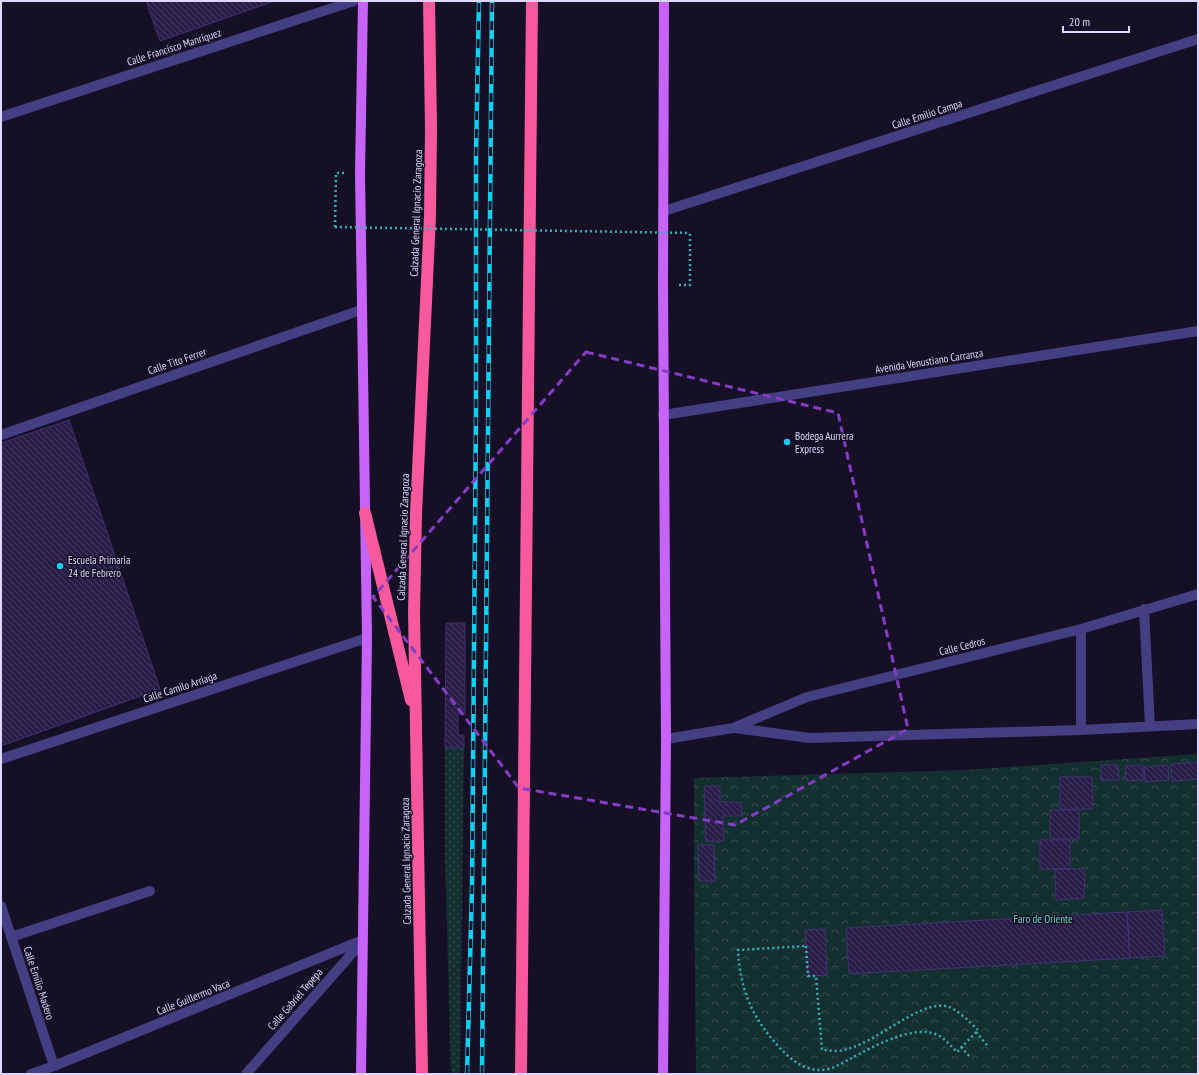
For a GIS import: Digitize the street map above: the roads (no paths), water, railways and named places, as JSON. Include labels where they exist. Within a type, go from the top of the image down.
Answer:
[{"type":"highway","name":"Calzada General Ignacio Zaragoza","points":[[422,1074],[414,613],[418,474],[430,216],[430,1]]},
{"type":"highway","points":[[521,1074],[532,1]]},
{"type":"highway","points":[[365,513],[417,723]]},
{"type":"main road","points":[[361,1074],[368,638],[361,310],[360,173],[363,1]]},
{"type":"main road","points":[[663,1074],[666,739],[663,415],[664,1]]},
{"type":"street","name":"Calle Francisco Manríquez","points":[[1,117],[354,1]]},
{"type":"street","name":"Calle Emilio Campa","points":[[664,211],[1198,39]]},
{"type":"street","name":"Calle Tito Ferrer","points":[[1,435],[361,310]]},
{"type":"street","name":"Avenida Venustiano Carranza","points":[[663,415],[1198,331]]},
{"type":"street","name":"Calle Cedros","points":[[666,739],[734,728],[807,697],[1081,629],[1198,594]]},
{"type":"street","points":[[1144,609],[1150,726]]},
{"type":"street","points":[[1081,629],[1081,730]]},
{"type":"street","name":"Calle Camilo Arriaga","points":[[1,759],[368,638]]},
{"type":"street","name":"Calle Cedros","points":[[734,728],[810,738],[1081,730],[1198,724]]},
{"type":"street","points":[[11,937],[150,891]]},
{"type":"street","name":"Calle Emilio Madero","points":[[1,906],[54,1066]]},
{"type":"street","name":"Calle Guillermo Vaca","points":[[31,1074],[363,940]]},
{"type":"street","name":"Calle Gabriel Tepepa","points":[[246,1074],[363,940]]},
{"type":"railway","points":[[467,1074],[472,888],[476,410],[476,154],[479,1]]},
{"type":"railway","points":[[482,1074],[492,1]]},
{"type":"place","name":"Bodega Aurrera Express","points":[[787,442]]},
{"type":"place","name":"Escuela Primaria 24 de Febrero","points":[[60,566]]},
{"type":"park label","name":"Faro de Oriente","points":[[1043,919]]}]
